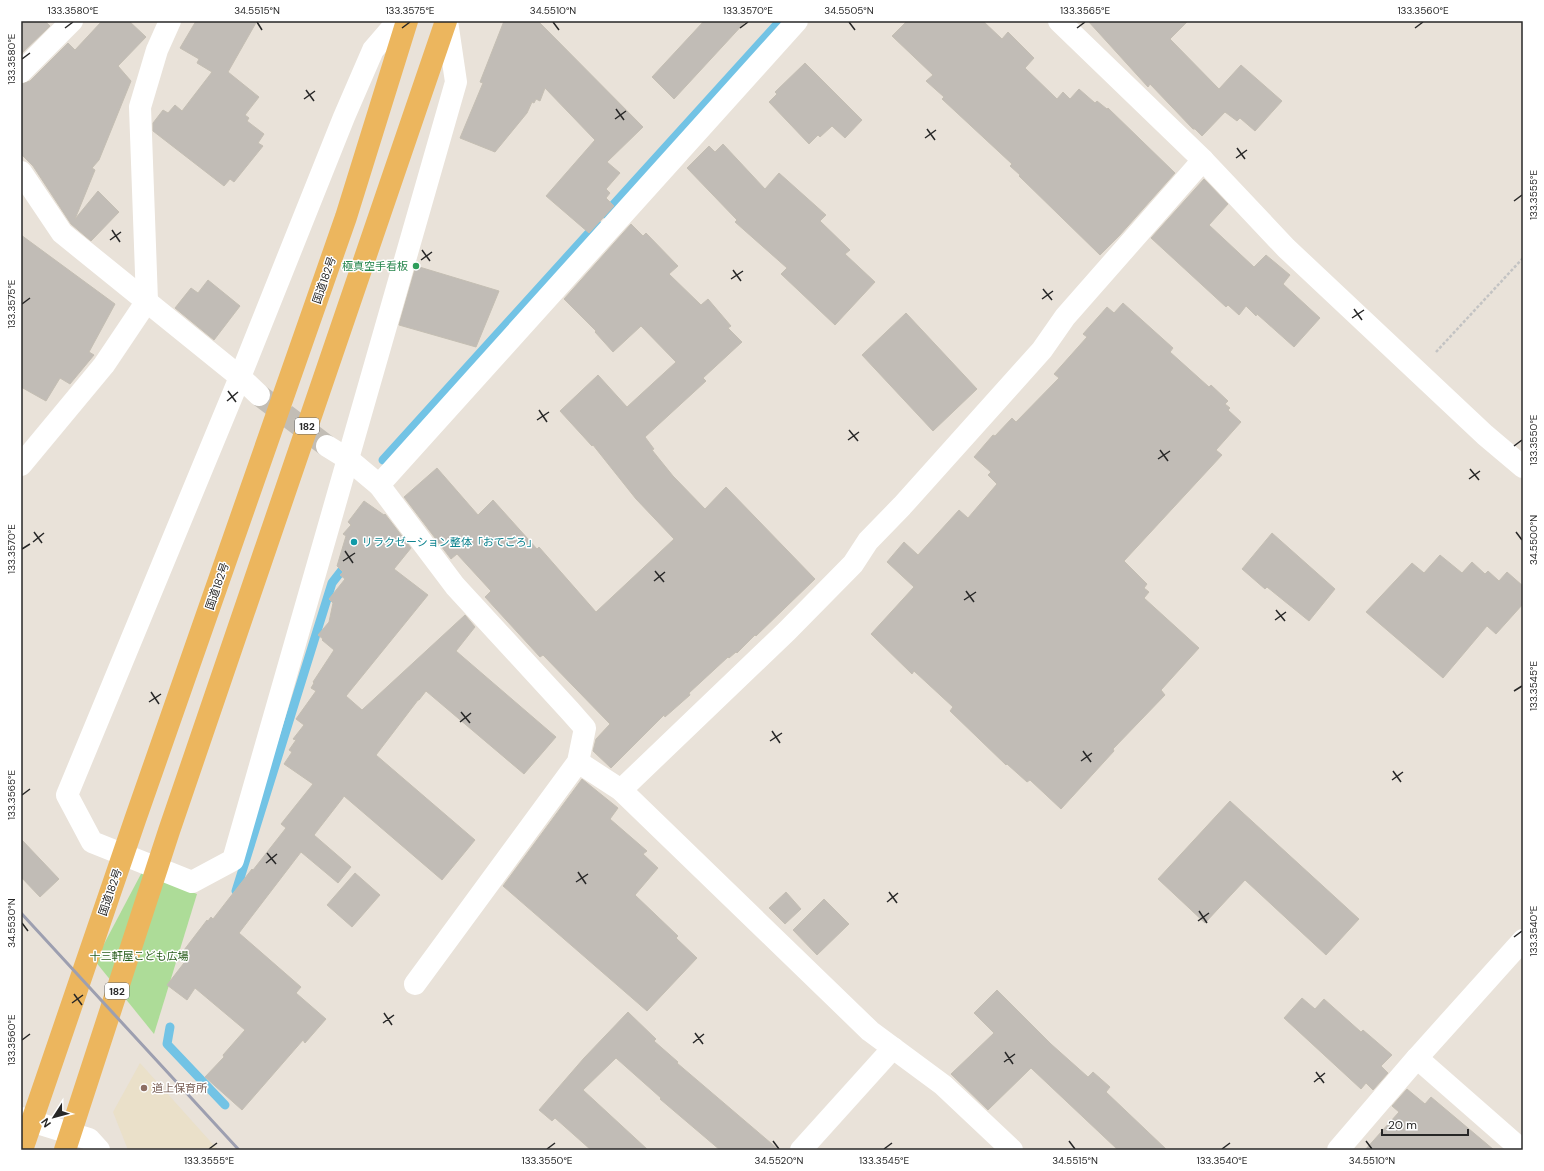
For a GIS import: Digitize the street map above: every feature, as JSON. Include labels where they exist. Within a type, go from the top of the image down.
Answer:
[{"type":"highway","name":"国道182号","points":[[23,1149],[135,820],[346,217],[407,21]]},
{"type":"highway","name":"182","points":[[65,1150],[169,831],[446,21]]},
{"type":"street","points":[[21,72],[72,21]]},
{"type":"street","points":[[21,465],[104,365],[147,301],[140,107],[157,50],[170,21]]},
{"type":"street","points":[[398,21],[373,50],[344,117],[240,376],[67,795],[92,842],[192,882],[233,860],[456,82],[446,21]]},
{"type":"street","points":[[379,485],[797,21]]},
{"type":"street","points":[[1059,21],[1203,160],[1286,248],[1485,435],[1523,467]]},
{"type":"street","points":[[621,790],[787,631],[853,564],[868,541],[902,506],[1042,350],[1064,317],[1203,160]]},
{"type":"street","points":[[21,172],[62,233],[240,376],[259,395]]},
{"type":"street","points":[[327,446],[348,459],[379,485],[454,586],[585,728],[578,762],[416,984]]},
{"type":"street","points":[[578,762],[621,790],[870,1031],[943,1085],[1012,1150]]},
{"type":"street","points":[[1338,1150],[1417,1058],[1523,940]]},
{"type":"street","points":[[801,1150],[893,1048]]},
{"type":"street","points":[[1417,1058],[1522,1150]]},
{"type":"street","points":[[21,1118],[89,1139],[99,1150]]},
{"type":"path","points":[[1418,372],[1523,258]]},
{"type":"shaded area","name":"道上保育所","points":[[140,1063],[218,1150],[128,1150],[113,1112]]},
{"type":"green space","name":"十三軒屋こども広場","points":[[142,872],[197,894],[154,1034],[95,961]]},
{"type":"building","points":[[21,21],[45,21],[50,26],[21,54]]},
{"type":"building","points":[[102,21],[129,21],[146,37],[118,66],[131,81],[99,160],[92,168],[95,170],[75,219],[98,191],[119,212],[91,241],[71,224],[33,166],[21,154],[21,84],[30,81],[68,43],[75,50]]},
{"type":"building","points":[[196,21],[257,21],[228,72],[259,97],[245,115],[249,118],[247,121],[264,134],[258,143],[263,146],[234,182],[230,179],[224,186],[153,131],[153,123],[163,110],[168,113],[175,105],[182,111],[212,72],[197,63],[199,59],[180,48]]},
{"type":"building","points":[[504,21],[538,21],[643,127],[607,162],[620,173],[606,189],[610,193],[606,198],[614,206],[589,233],[546,196],[595,140],[545,88],[540,101],[536,99],[534,103],[532,102],[527,113],[495,152],[460,138],[483,83],[480,82]]},
{"type":"building","points":[[704,21],[746,21],[674,99],[652,77]]},
{"type":"building","points":[[907,21],[983,21],[1002,39],[1008,32],[1034,58],[1025,68],[1057,99],[1063,92],[1070,99],[1079,89],[1095,103],[1097,101],[1107,109],[1108,108],[1175,173],[1100,255],[1019,176],[1020,175],[1010,166],[1012,164],[942,99],[944,97],[926,81],[933,75],[892,36]]},
{"type":"building","points":[[1088,21],[1188,21],[1170,39],[1219,89],[1241,65],[1282,101],[1255,131],[1240,118],[1237,121],[1225,112],[1202,136],[1195,129],[1193,129],[1150,84],[1148,87]]},
{"type":"building","points":[[805,63],[862,120],[845,138],[832,126],[820,137],[818,135],[809,144],[769,102],[777,94],[775,92]]},
{"type":"building","points":[[723,144],[765,189],[779,173],[826,215],[820,221],[850,250],[845,254],[875,282],[835,325],[781,274],[787,268],[735,222],[737,220],[687,168],[709,146],[715,152]]},
{"type":"building","points":[[1204,179],[1228,204],[1209,225],[1254,267],[1266,255],[1290,275],[1283,284],[1320,318],[1294,347],[1246,306],[1239,315],[1228,305],[1226,307],[1151,238]]},
{"type":"building","points":[[631,224],[643,236],[646,233],[678,266],[669,274],[701,305],[708,299],[731,326],[728,328],[742,342],[703,378],[706,381],[645,437],[654,449],[652,450],[673,476],[705,509],[726,487],[815,579],[756,636],[755,635],[737,653],[736,652],[729,658],[728,657],[689,693],[690,695],[665,717],[664,715],[611,768],[593,751],[596,739],[610,724],[543,655],[540,657],[485,597],[491,591],[457,554],[451,559],[404,497],[437,468],[478,515],[493,500],[537,549],[539,547],[596,612],[674,539],[636,499],[593,445],[592,446],[560,411],[598,375],[627,407],[676,362],[641,326],[613,352],[595,332],[596,331],[564,299]]},
{"type":"building","points":[[21,235],[115,304],[89,352],[94,355],[70,384],[60,378],[46,401],[21,387]]},
{"type":"building","points":[[416,266],[499,291],[476,347],[399,325]]},
{"type":"building","points":[[208,280],[240,306],[214,340],[175,308],[191,288],[198,293]]},
{"type":"building","points":[[1123,303],[1173,348],[1170,352],[1209,387],[1211,385],[1228,401],[1225,404],[1230,408],[1228,410],[1241,422],[1216,450],[1222,455],[1124,561],[1147,584],[1144,588],[1149,592],[1144,598],[1199,648],[1161,690],[1165,695],[1113,749],[1114,751],[1061,809],[1030,780],[1027,782],[1007,764],[1006,765],[950,711],[953,707],[914,671],[912,674],[871,634],[914,587],[887,562],[904,542],[918,555],[959,510],[968,518],[997,484],[988,475],[991,472],[974,457],[993,435],[995,436],[1012,418],[1016,422],[1059,378],[1054,374],[1087,337],[1083,334],[1107,307],[1114,313]]},
{"type":"building","points":[[906,313],[977,389],[933,431],[862,355]]},
{"type":"building","points":[[364,501],[384,515],[385,514],[411,548],[394,569],[428,595],[346,696],[362,710],[465,615],[475,627],[456,651],[556,737],[524,774],[426,691],[418,700],[376,755],[475,840],[442,880],[344,796],[314,835],[351,867],[338,883],[301,852],[239,933],[301,987],[296,993],[326,1019],[305,1043],[303,1040],[242,1110],[205,1077],[224,1057],[223,1055],[245,1030],[195,988],[187,1000],[167,985],[187,959],[181,954],[207,920],[208,921],[211,917],[213,919],[286,828],[281,824],[313,784],[284,764],[292,752],[289,750],[296,740],[293,739],[304,725],[296,719],[316,691],[311,688],[314,683],[313,682],[334,650],[318,635],[329,622],[333,603],[329,599],[345,579],[340,575],[343,572],[337,566],[346,536],[343,534],[351,525],[348,522]]},
{"type":"building","points":[[1272,533],[1335,589],[1309,621],[1267,587],[1265,589],[1242,569]]},
{"type":"building","points":[[1440,555],[1462,573],[1472,562],[1485,574],[1488,571],[1499,581],[1507,572],[1523,586],[1523,604],[1496,634],[1487,626],[1443,678],[1366,612],[1412,563],[1424,573]]},
{"type":"building","points":[[582,779],[618,808],[610,819],[647,851],[643,854],[658,868],[635,895],[678,936],[676,938],[697,958],[647,1011],[503,886]]},
{"type":"building","points":[[1230,801],[1359,919],[1326,955],[1245,880],[1205,923],[1158,879]]},
{"type":"building","points":[[21,839],[59,879],[40,897],[21,877]]},
{"type":"building","points":[[355,873],[380,895],[352,927],[327,905]]},
{"type":"building","points":[[786,892],[801,909],[785,924],[769,908]]},
{"type":"building","points":[[824,899],[849,924],[817,955],[793,930]]},
{"type":"building","points":[[997,990],[1051,1044],[1088,1077],[1093,1072],[1110,1087],[1106,1092],[1167,1150],[1118,1150],[1031,1068],[988,1110],[951,1074],[994,1033],[974,1013]]},
{"type":"building","points":[[1302,998],[1315,1009],[1324,999],[1361,1032],[1363,1030],[1392,1055],[1381,1066],[1388,1073],[1373,1090],[1366,1083],[1361,1089],[1284,1018]]},
{"type":"building","points":[[628,1012],[656,1039],[654,1041],[678,1062],[677,1063],[779,1150],[720,1150],[660,1099],[661,1098],[616,1058],[583,1090],[648,1150],[591,1150],[555,1118],[552,1121],[539,1110],[584,1058]]},
{"type":"building","points":[[1407,1089],[1425,1104],[1431,1097],[1494,1150],[1365,1150],[1399,1112],[1392,1106]]},
{"type":"waterway","points":[[605,214],[780,21]]},
{"type":"waterway","points":[[383,460],[597,224]]},
{"type":"waterway","points":[[236,891],[332,583],[349,561]]},
{"type":"waterway","points":[[170,1027],[167,1044],[225,1105]]},
{"type":"tunnel","points":[[259,395],[327,446]]},
{"type":"railway","points":[[21,913],[239,1150]]},
{"type":"place","name":"極真空手看板","points":[[416,266]]},
{"type":"place","name":"リラクゼーション整体「おてごろ」","points":[[354,542]]},
{"type":"place","name":"道上保育所","points":[[144,1088]]}]
